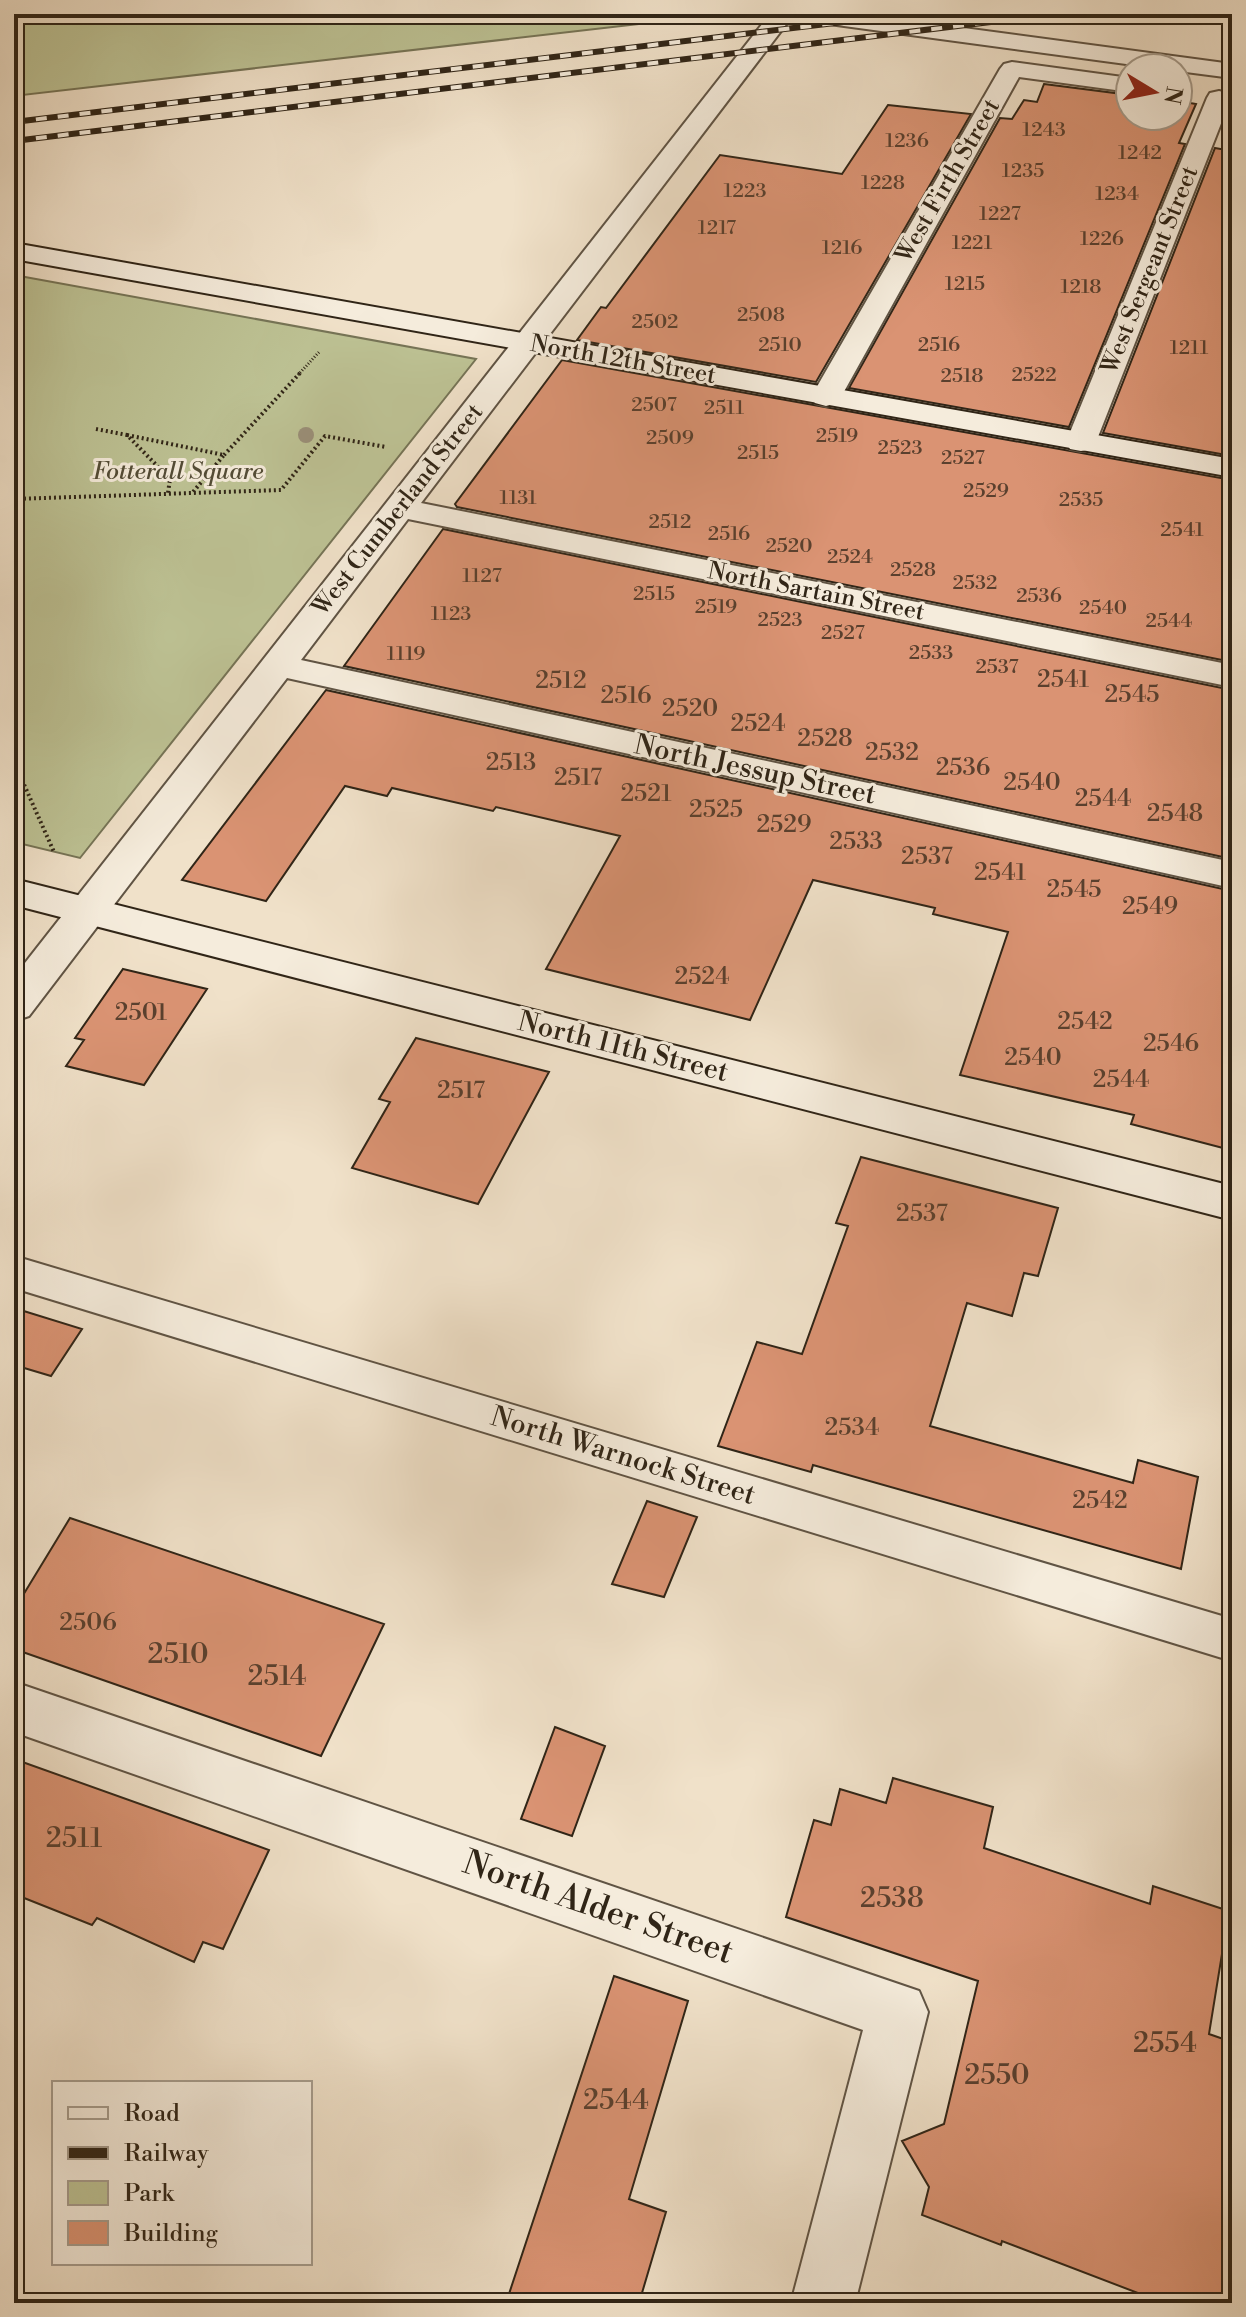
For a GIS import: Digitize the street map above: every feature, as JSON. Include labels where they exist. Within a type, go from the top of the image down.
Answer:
[{"type":"street","name":"West Cumberland Street","points":[[14,1006],[782,14]]},
{"type":"street","points":[[807,14],[1232,71]]},
{"type":"street","name":"West Firth Street","points":[[826,397],[1012,69],[1114,83]]},
{"type":"street","name":"West Sergeant Street","points":[[1081,442],[1214,97]]},
{"type":"street","name":"North 12th Street","points":[[14,251],[1232,468]]},
{"type":"street","name":"North Sartain Street","points":[[399,508],[1232,676]]},
{"type":"street","name":"North Jessup Street","points":[[278,665],[1232,875]]},
{"type":"street","name":"North 11th Street","points":[[14,892],[1232,1203]]},
{"type":"street","name":"North Alder Street","points":[[14,1707],[898,2012],[823,2303]]},
{"type":"lane","name":"North Warnock Street","points":[[14,1272],[1232,1640]]},
{"type":"path","points":[[193,492],[320,351]]},
{"type":"path","points":[[96,429],[224,455]]},
{"type":"path","points":[[127,435],[170,479],[168,493]]},
{"type":"path","points":[[14,499],[281,490],[325,436],[397,450]]},
{"type":"path","points":[[14,762],[55,854]]},
{"type":"green space","points":[[14,14],[681,14],[700,17],[14,96]]},
{"type":"green space","name":"Fotterall Square","points":[[14,275],[476,359],[80,858],[14,842]]},
{"type":"building","points":[[1044,84],[1114,93],[1114,132],[1184,132],[1179,143],[1185,144],[1069,427],[849,388],[1000,118],[1012,119],[1024,100],[1037,102]]},
{"type":"building","points":[[888,105],[971,114],[816,382],[577,340],[601,307],[606,308],[720,155],[842,174]]},
{"type":"building","points":[[1215,148],[1232,151],[1232,287],[1226,318],[1232,319],[1232,456],[1103,433]]},
{"type":"building","points":[[562,360],[1232,480],[1232,662],[457,507],[455,504]]},
{"type":"building","points":[[443,529],[1232,690],[1232,859],[344,666]]},
{"type":"building","points":[[326,690],[1232,891],[1232,1140],[1225,1138],[1223,1148],[1131,1124],[1134,1115],[960,1075],[1008,932],[933,914],[935,908],[813,880],[750,1020],[546,969],[620,836],[496,807],[493,811],[392,788],[387,796],[345,786],[266,901],[182,880]]},
{"type":"building","points":[[123,969],[207,989],[144,1085],[66,1066],[84,1040],[75,1038]]},
{"type":"building","points":[[416,1038],[549,1072],[478,1204],[352,1168],[390,1102],[379,1099]]},
{"type":"building","points":[[861,1157],[1058,1208],[1038,1276],[1024,1273],[1012,1316],[967,1303],[930,1426],[1133,1483],[1138,1460],[1198,1477],[1181,1569],[813,1465],[811,1472],[718,1446],[757,1342],[802,1354],[848,1226],[836,1223]]},
{"type":"building","points":[[14,1308],[82,1329],[51,1376],[14,1365]]},
{"type":"building","points":[[647,1501],[697,1517],[664,1597],[612,1584]]},
{"type":"building","points":[[70,1518],[384,1624],[321,1756],[14,1649],[14,1610]]},
{"type":"building","points":[[555,1727],[605,1746],[572,1836],[521,1819]]},
{"type":"building","points":[[14,1759],[269,1850],[223,1949],[203,1942],[194,1962],[97,1918],[92,1925],[14,1894]]},
{"type":"building","points":[[893,1778],[993,1807],[984,1848],[1150,1904],[1153,1886],[1229,1911],[1209,2034],[1232,2042],[1232,2303],[1164,2303],[1002,2241],[1001,2245],[922,2215],[929,2187],[902,2141],[944,2124],[978,1981],[786,1917],[814,1820],[831,1825],[840,1789],[886,1803]]},
{"type":"building","points":[[614,1976],[688,2001],[629,2199],[666,2212],[639,2303],[506,2303]]},
{"type":"railway","points":[[14,122],[910,14]]},
{"type":"railway","points":[[14,141],[1056,14]]}]
